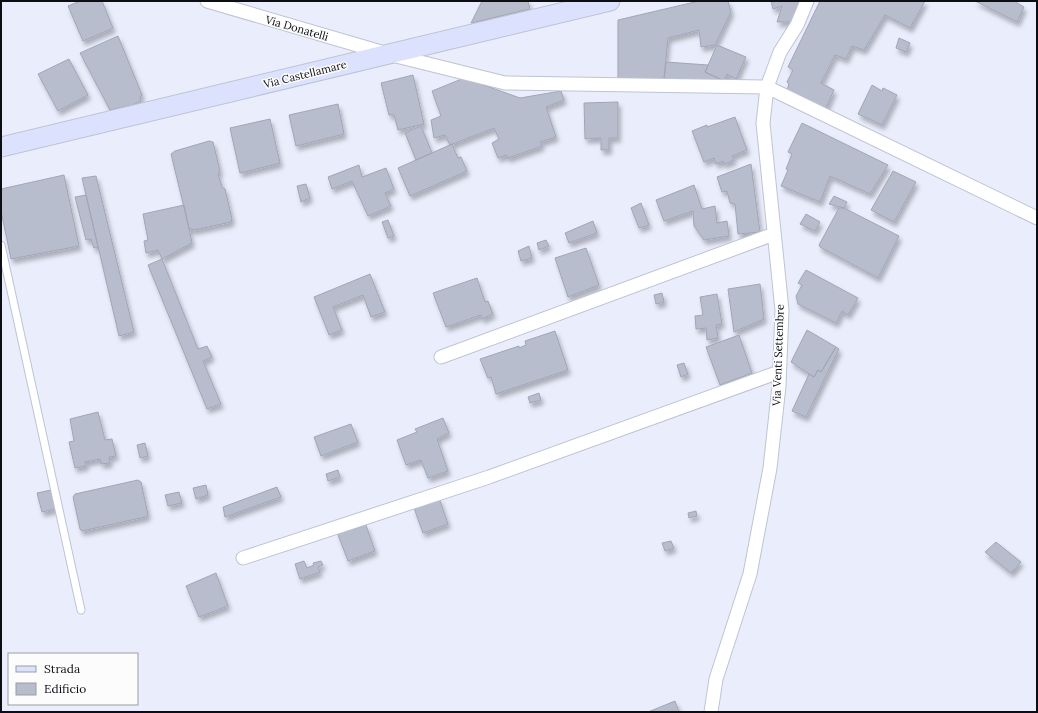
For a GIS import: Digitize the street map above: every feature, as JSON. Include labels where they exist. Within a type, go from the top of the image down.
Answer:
[{"type":"main road","name":"Via Castellamare","points":[[1,147],[610,1]]},
{"type":"street","name":"Via Donatelli","points":[[207,1],[388,54],[505,83],[767,88]]},
{"type":"street","name":"Via Venti Settembre","points":[[711,712],[716,679],[750,574],[770,468],[779,372],[782,310],[763,123],[767,88],[780,52],[797,25],[807,1]]},
{"type":"street","points":[[767,88],[1037,218]]},
{"type":"street","points":[[441,357],[774,234]]},
{"type":"street","points":[[243,558],[489,477],[779,372]]},
{"type":"lane","points":[[1,245],[81,610]]},
{"type":"building","points":[[80,1],[102,1],[113,28],[83,41],[68,6]]},
{"type":"building","points":[[482,1],[528,1],[530,9],[471,23]]},
{"type":"building","points":[[699,1],[728,1],[731,12],[715,45],[701,47],[699,30],[668,38],[664,79],[618,78],[618,20]]},
{"type":"building","points":[[771,1],[800,1],[793,22],[777,22],[782,6],[773,9]]},
{"type":"building","points":[[820,1],[925,1],[910,28],[885,15],[864,50],[852,46],[846,59],[835,55],[821,83],[834,90],[825,110],[787,90],[789,84],[787,82],[793,70],[788,67]]},
{"type":"building","points":[[975,1],[1014,1],[1024,7],[1017,22]]},
{"type":"building","points":[[118,36],[142,95],[140,97],[141,101],[133,105],[110,110],[80,53]]},
{"type":"building","points":[[899,38],[910,43],[906,52],[896,48]]},
{"type":"building","points":[[717,45],[746,57],[736,79],[727,74],[724,81],[705,72]]},
{"type":"building","points":[[69,59],[88,95],[58,111],[38,74]]},
{"type":"building","points":[[666,62],[708,65],[705,72],[724,81],[723,84],[664,79]]},
{"type":"building","points":[[413,75],[424,124],[398,130],[394,115],[389,115],[381,83]]},
{"type":"building","points":[[464,78],[520,98],[561,91],[564,100],[546,107],[556,137],[540,142],[542,146],[508,158],[506,155],[498,158],[492,143],[499,139],[494,128],[450,145],[445,135],[434,138],[431,120],[441,116],[432,91]]},
{"type":"building","points":[[872,85],[882,91],[883,88],[897,95],[882,125],[858,114]]},
{"type":"building","points":[[618,102],[618,138],[609,138],[609,150],[601,150],[601,138],[585,139],[584,103]]},
{"type":"building","points":[[338,104],[344,134],[296,146],[289,115]]},
{"type":"building","points":[[735,117],[747,150],[732,156],[734,160],[724,164],[723,161],[716,164],[714,158],[704,162],[692,131]]},
{"type":"building","points":[[270,119],[280,163],[240,173],[230,128]]},
{"type":"building","points":[[802,123],[888,165],[870,194],[830,176],[820,202],[781,186],[788,170],[786,169],[792,154],[788,152]]},
{"type":"building","points":[[421,126],[432,153],[416,160],[405,133]]},
{"type":"building","points":[[209,141],[213,142],[220,171],[218,174],[222,187],[225,189],[232,219],[231,222],[194,230],[189,228],[171,154],[175,151]]},
{"type":"building","points":[[452,144],[458,158],[461,157],[467,171],[410,196],[398,168]]},
{"type":"building","points":[[751,164],[760,232],[738,234],[735,204],[730,203],[727,191],[722,192],[717,177]]},
{"type":"building","points":[[359,165],[362,177],[386,168],[394,189],[385,193],[391,206],[368,216],[352,181],[332,189],[328,177]]},
{"type":"building","points":[[893,171],[916,182],[894,222],[871,210]]},
{"type":"building","points":[[64,175],[79,246],[11,259],[1,211],[1,189]]},
{"type":"building","points":[[96,176],[134,332],[119,336],[82,178]]},
{"type":"building","points":[[306,184],[310,198],[301,202],[297,186]]},
{"type":"building","points":[[694,185],[702,209],[715,206],[717,223],[727,221],[729,236],[704,240],[694,226],[693,211],[664,221],[656,200]]},
{"type":"building","points":[[86,195],[98,247],[94,248],[91,239],[86,240],[75,197]]},
{"type":"building","points":[[834,196],[847,202],[844,208],[829,204]]},
{"type":"building","points":[[641,203],[649,225],[639,228],[631,208]]},
{"type":"building","points":[[184,205],[192,243],[162,259],[158,250],[146,253],[144,241],[148,240],[143,214]]},
{"type":"building","points":[[839,208],[844,208],[899,236],[878,278],[820,247],[819,245]]},
{"type":"building","points":[[806,214],[820,222],[815,231],[800,224]]},
{"type":"building","points":[[388,220],[394,236],[388,238],[382,222]]},
{"type":"building","points":[[593,221],[597,233],[569,243],[565,233]]},
{"type":"building","points":[[546,240],[549,246],[539,250],[537,243]]},
{"type":"building","points":[[529,246],[532,258],[521,261],[518,251]]},
{"type":"building","points":[[586,248],[599,285],[568,297],[555,258]]},
{"type":"building","points":[[162,259],[198,349],[207,346],[212,357],[203,361],[221,404],[207,409],[148,265]]},
{"type":"building","points":[[806,270],[858,298],[848,315],[842,311],[836,323],[798,304],[796,296],[802,285],[798,283]]},
{"type":"building","points":[[370,274],[385,312],[371,317],[363,295],[333,307],[342,330],[329,335],[314,297]]},
{"type":"building","points":[[477,278],[485,302],[488,301],[493,314],[482,319],[481,315],[446,327],[433,293]]},
{"type":"building","points":[[760,284],[764,319],[734,332],[728,289]]},
{"type":"building","points":[[662,293],[664,302],[656,304],[654,295]]},
{"type":"building","points":[[717,294],[722,324],[716,325],[718,338],[707,340],[706,328],[696,329],[695,316],[703,315],[700,297]]},
{"type":"building","points":[[807,330],[836,347],[821,372],[818,370],[814,377],[791,362]]},
{"type":"building","points":[[555,331],[568,370],[496,394],[491,377],[488,378],[480,359],[519,346],[519,348],[526,345],[525,341]]},
{"type":"building","points":[[739,335],[752,373],[720,385],[706,347]]},
{"type":"building","points":[[836,347],[839,349],[806,417],[792,411],[809,374],[814,377],[818,370],[821,372]]},
{"type":"building","points":[[684,363],[688,374],[681,377],[677,365]]},
{"type":"building","points":[[539,393],[541,400],[530,403],[528,397]]},
{"type":"building","points":[[98,412],[105,440],[112,439],[116,456],[109,457],[110,463],[101,464],[100,459],[85,462],[86,466],[75,468],[69,442],[74,441],[70,419]]},
{"type":"building","points":[[443,418],[449,433],[437,439],[448,471],[428,478],[421,460],[406,465],[397,440],[417,432],[415,429]]},
{"type":"building","points":[[351,424],[358,442],[321,456],[314,437]]},
{"type":"building","points":[[145,443],[148,456],[140,458],[137,445]]},
{"type":"building","points":[[338,470],[340,477],[328,481],[326,474]]},
{"type":"building","points":[[138,480],[141,482],[148,515],[145,517],[82,531],[80,529],[73,497],[75,494]]},
{"type":"building","points":[[206,485],[208,495],[196,499],[193,488]]},
{"type":"building","points":[[277,487],[281,497],[225,517],[223,507]]},
{"type":"building","points":[[51,490],[55,509],[42,512],[37,493]]},
{"type":"building","points":[[179,492],[182,503],[168,506],[165,495]]},
{"type":"building","points":[[439,498],[448,524],[423,533],[414,508]]},
{"type":"building","points":[[696,511],[697,516],[689,518],[688,513]]},
{"type":"building","points":[[366,525],[375,551],[348,561],[337,532]]},
{"type":"building","points":[[671,541],[674,548],[665,551],[662,543]]},
{"type":"building","points":[[996,542],[1021,562],[1011,573],[985,552]]},
{"type":"building","points":[[304,561],[307,568],[314,565],[313,563],[321,561],[323,565],[318,567],[320,572],[300,579],[295,564]]},
{"type":"building","points":[[216,573],[228,606],[199,617],[186,586]]},
{"type":"building","points":[[675,701],[679,712],[648,712]]}]
